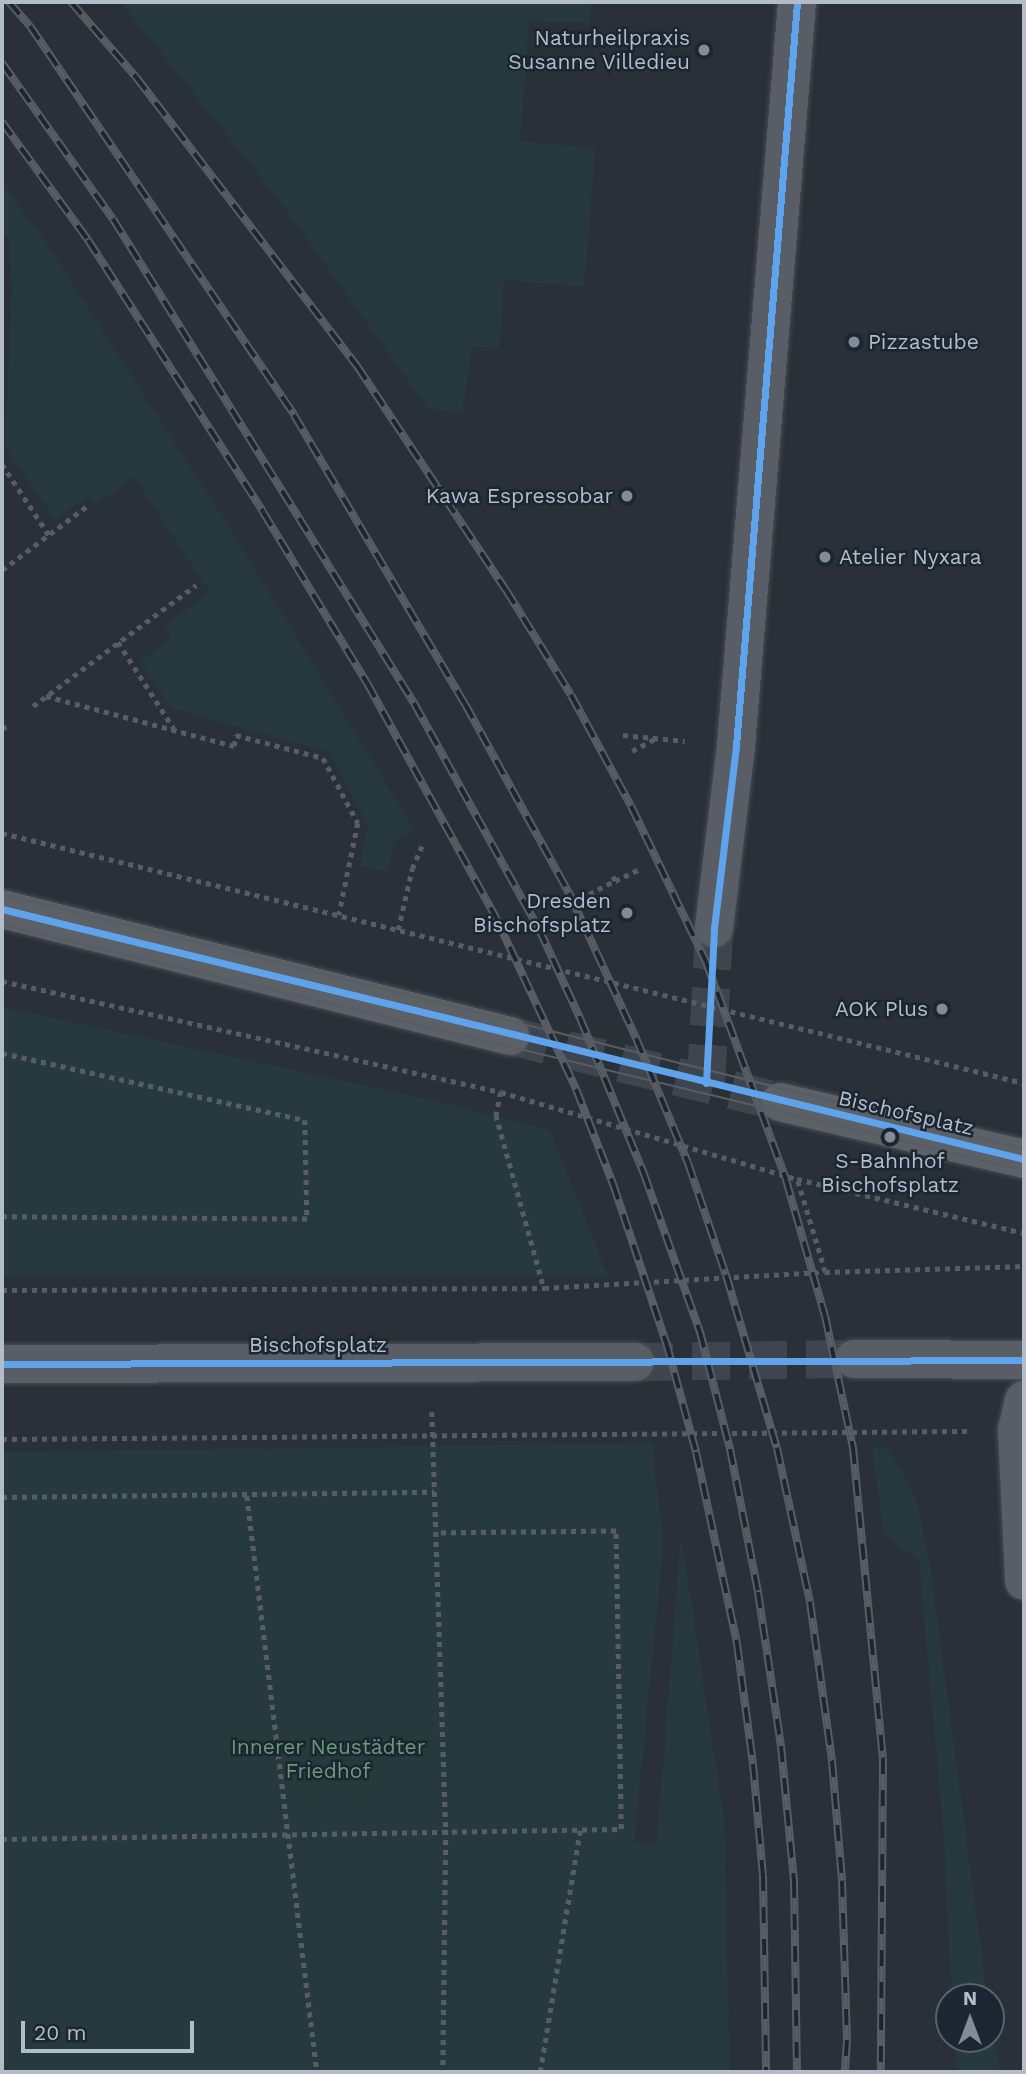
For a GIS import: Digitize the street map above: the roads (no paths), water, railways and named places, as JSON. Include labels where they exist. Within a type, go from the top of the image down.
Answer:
[{"type":"main road","points":[[2,909],[510,1036]]},
{"type":"main road","name":"Bischofsplatz","points":[[780,1102],[1024,1160]]},
{"type":"street","points":[[714,928],[736,746],[797,2]]},
{"type":"street","points":[[855,1359],[1024,1360]]},
{"type":"street","name":"Bischofsplatz","points":[[2,1364],[635,1362]]},
{"type":"street","points":[[1021,1415],[1024,1581]]},
{"type":"tunnel","points":[[706,1083],[714,928]]},
{"type":"tunnel","points":[[510,1036],[780,1102]]},
{"type":"tunnel","points":[[635,1362],[854,1359]]},
{"type":"tram line","points":[[2,894],[1024,1149]]},
{"type":"tram line","points":[[2,925],[1024,1170]]},
{"type":"railway","points":[[9,2],[30,26],[294,415],[465,704],[569,893],[636,1038],[688,1163],[726,1275],[777,1448],[810,1602],[832,1761],[842,1881],[847,2040],[845,2072]]},
{"type":"railway","points":[[71,2],[136,77],[357,366],[506,590],[571,695],[631,806],[706,962],[786,1180],[825,1316],[853,1448],[883,1758],[881,2072]]},
{"type":"railway","points":[[2,63],[113,219],[414,703],[539,929],[580,1018],[644,1174],[700,1332],[730,1449],[758,1592],[781,1746],[794,1882],[797,2072]]},
{"type":"railway","points":[[2,122],[88,240],[263,512],[367,683],[496,918],[576,1089],[613,1184],[666,1342],[696,1452],[737,1644],[753,1764],[763,1875],[766,2072]]},
{"type":"place","name":"Naturheilpraxis Susanne Villedieu","points":[[704,50]]},
{"type":"place","name":"Pizzastube","points":[[854,342]]},
{"type":"place","name":"Kawa Espressobar","points":[[627,496]]},
{"type":"place","name":"Atelier Nyxara","points":[[825,557]]},
{"type":"place","name":"Dresden Bischofsplatz","points":[[627,913]]},
{"type":"place","name":"AOK Plus","points":[[942,1009]]},
{"type":"place","name":"S-Bahnhof Bischofsplatz","points":[[890,1137]]},
{"type":"park label","name":"Innerer Neustädter Friedhof","points":[[328,1759]]}]
